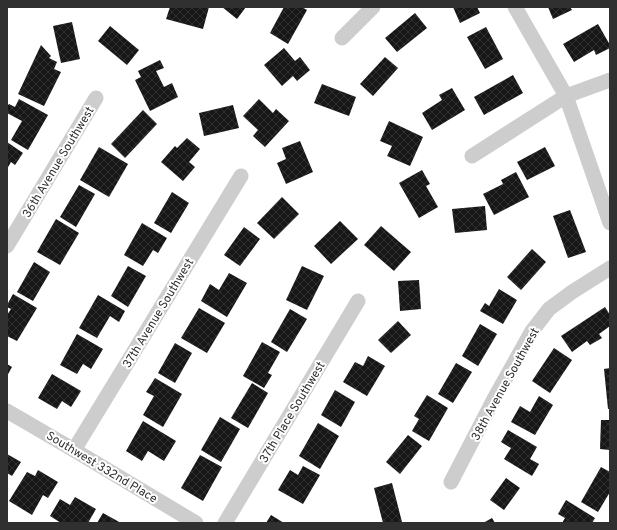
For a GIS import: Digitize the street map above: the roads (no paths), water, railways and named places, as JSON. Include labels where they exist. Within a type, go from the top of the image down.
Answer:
[{"type":"street","points":[[342,38],[373,7]]},
{"type":"street","points":[[515,7],[566,96],[610,223]]},
{"type":"street","points":[[472,156],[566,96],[610,80]]},
{"type":"street","name":"36th Avenue Southwest","points":[[7,246],[96,98]]},
{"type":"street","name":"37th Avenue Southwest","points":[[74,450],[241,176]]},
{"type":"street","name":"38th Avenue Southwest","points":[[452,482],[494,399],[532,331],[549,309],[572,292],[610,268]]},
{"type":"street","name":"37th Place Southwest","points":[[225,523],[358,301]]},
{"type":"street","name":"Southwest 332nd Place","points":[[7,411],[196,523]]}]
